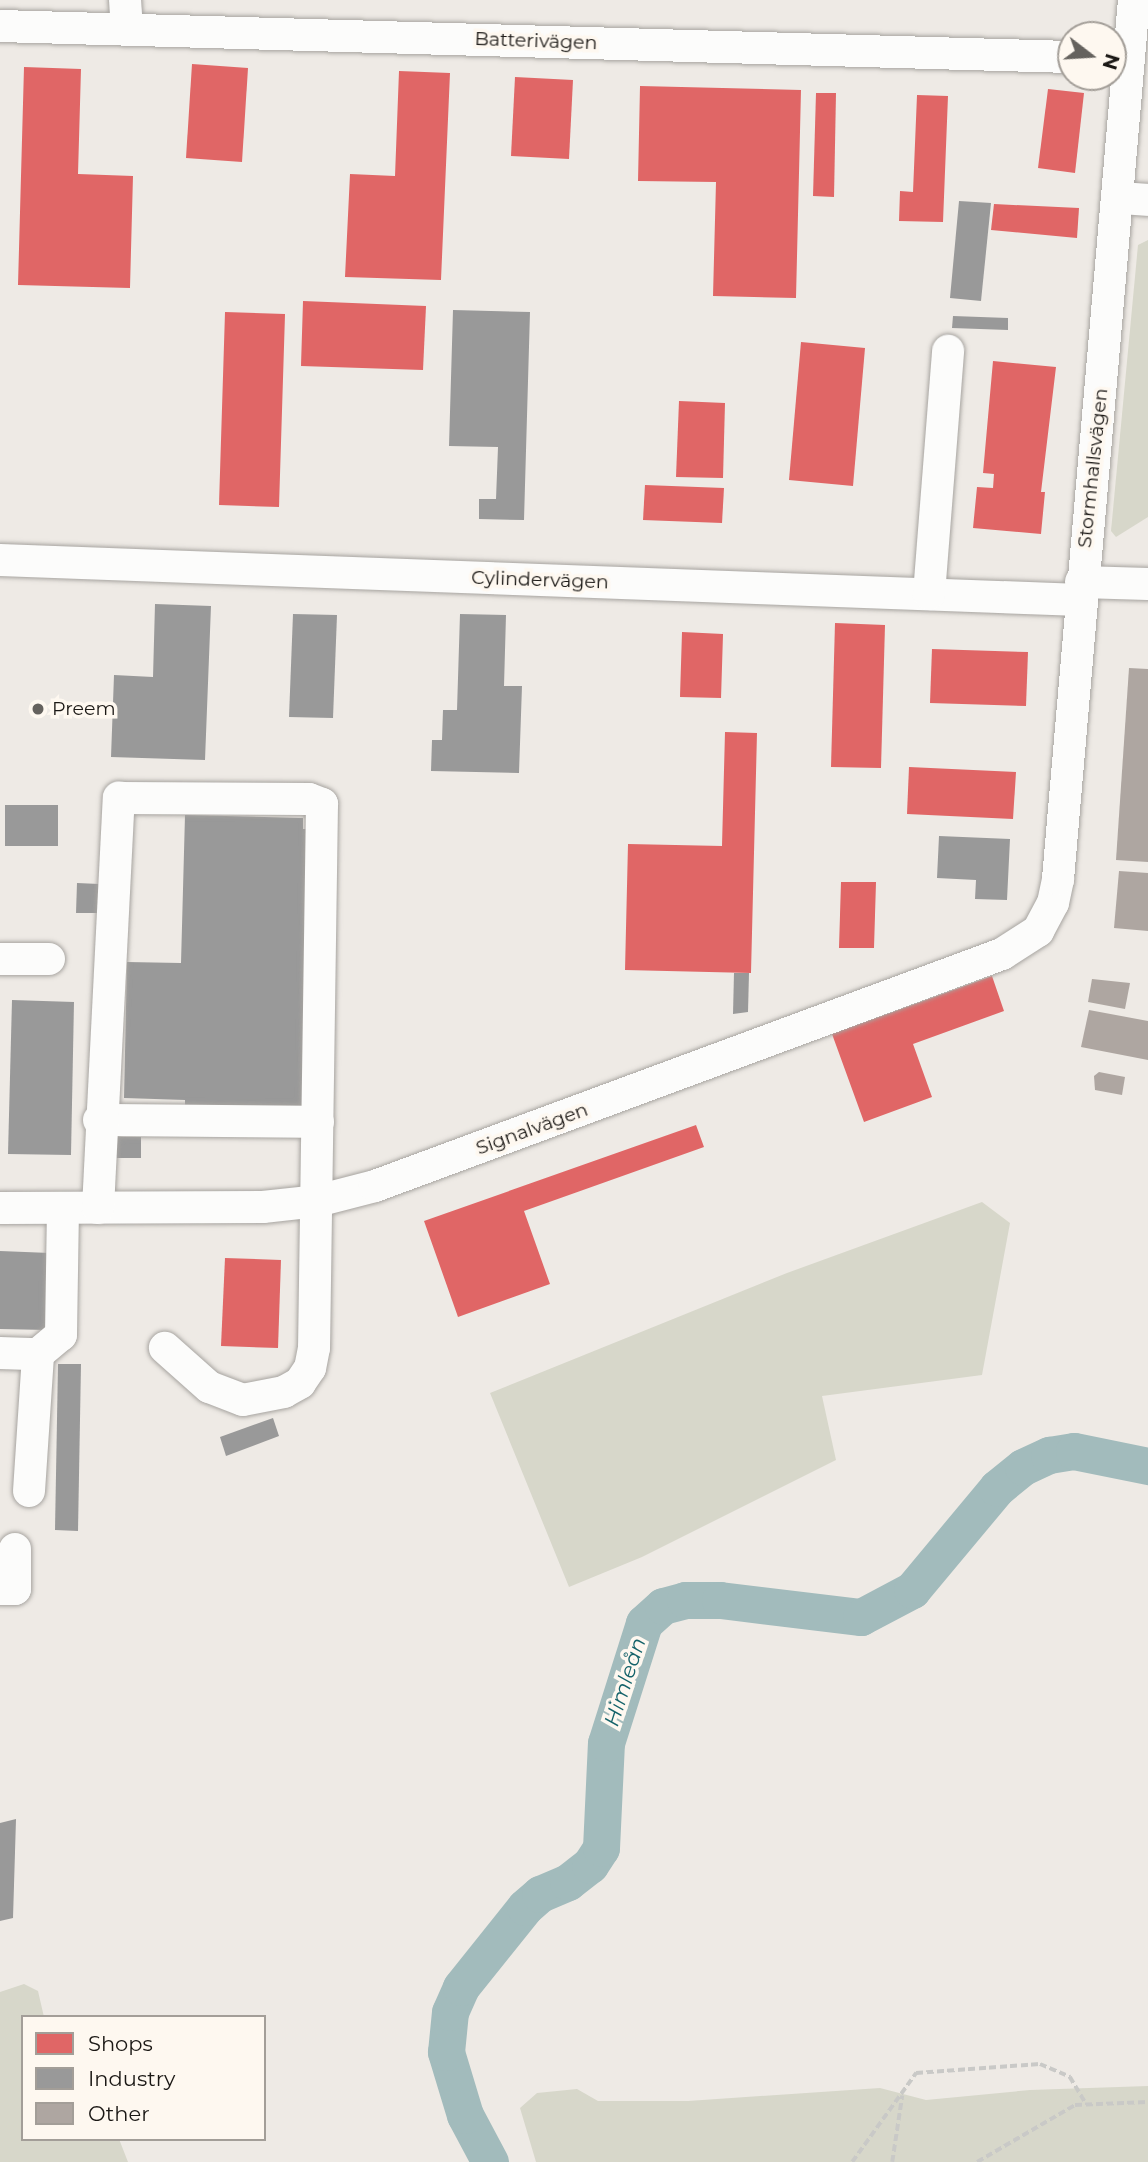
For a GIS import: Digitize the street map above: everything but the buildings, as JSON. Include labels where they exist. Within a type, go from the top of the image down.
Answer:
[{"type":"street","name":"Stormhallsvägen","points":[[1127,32],[1134,0]]},
{"type":"street","name":"Batterivägen","points":[[6,17],[126,15],[1057,56]]},
{"type":"street","name":"Stormhallsvägen","points":[[1038,931],[1053,903],[1058,879],[1080,591],[1134,199],[1124,91]]},
{"type":"street","points":[[929,594],[948,351]]},
{"type":"street","name":"Cylindervägen","points":[[0,560],[929,594],[1080,591],[1148,584]]},
{"type":"street","points":[[97,1208],[99,1120],[120,798],[309,799],[322,804],[314,1348],[310,1368],[300,1383],[273,1395],[243,1400],[209,1387],[165,1348]]},
{"type":"street","name":"Signalvägen","points":[[0,1208],[263,1207],[317,1201],[375,1186],[989,959],[1038,931]]},
{"type":"street","points":[[0,959],[49,959]]},
{"type":"street","points":[[99,1120],[318,1122]]},
{"type":"street","points":[[0,1353],[38,1354],[61,1335],[63,1208]]},
{"type":"street","points":[[29,1491],[38,1354]]},
{"type":"street","points":[[0,1589],[15,1589],[15,1549]]},
{"type":"path","points":[[852,2162],[916,2073],[1040,2064],[1070,2077],[1085,2102]]},
{"type":"path","points":[[892,2162],[902,2094]]},
{"type":"path","points":[[977,2162],[1085,2102],[1148,2102]]},
{"type":"shaded area","points":[[1148,240],[1148,517],[1116,537],[1111,531],[1138,245]]},
{"type":"shaded area","points":[[982,1202],[1010,1223],[982,1375],[822,1396],[836,1460],[642,1557],[569,1587],[490,1393],[787,1273]]},
{"type":"shaded area","points":[[24,1984],[38,1991],[44,2015],[21,2015],[21,2141],[120,2141],[128,2162],[0,2162],[0,1992]]},
{"type":"shaded area","points":[[1148,2086],[1148,2162],[536,2162],[520,2108],[537,2093],[577,2089],[598,2101],[688,2101],[880,2088],[926,2100],[1030,2090]]},
{"type":"waterway","name":"Himleån","points":[[490,2162],[465,2115],[446,2052],[450,2012],[461,1987],[525,1907],[540,1894],[568,1882],[590,1865],[601,1848],[606,1743],[644,1623],[663,1606],[685,1600],[720,1600],[861,1617],[912,1590],[997,1488],[1023,1467],[1049,1455],[1074,1451],[1148,1466]]},
{"type":"place","name":"Preem","points":[[38,709]]}]
